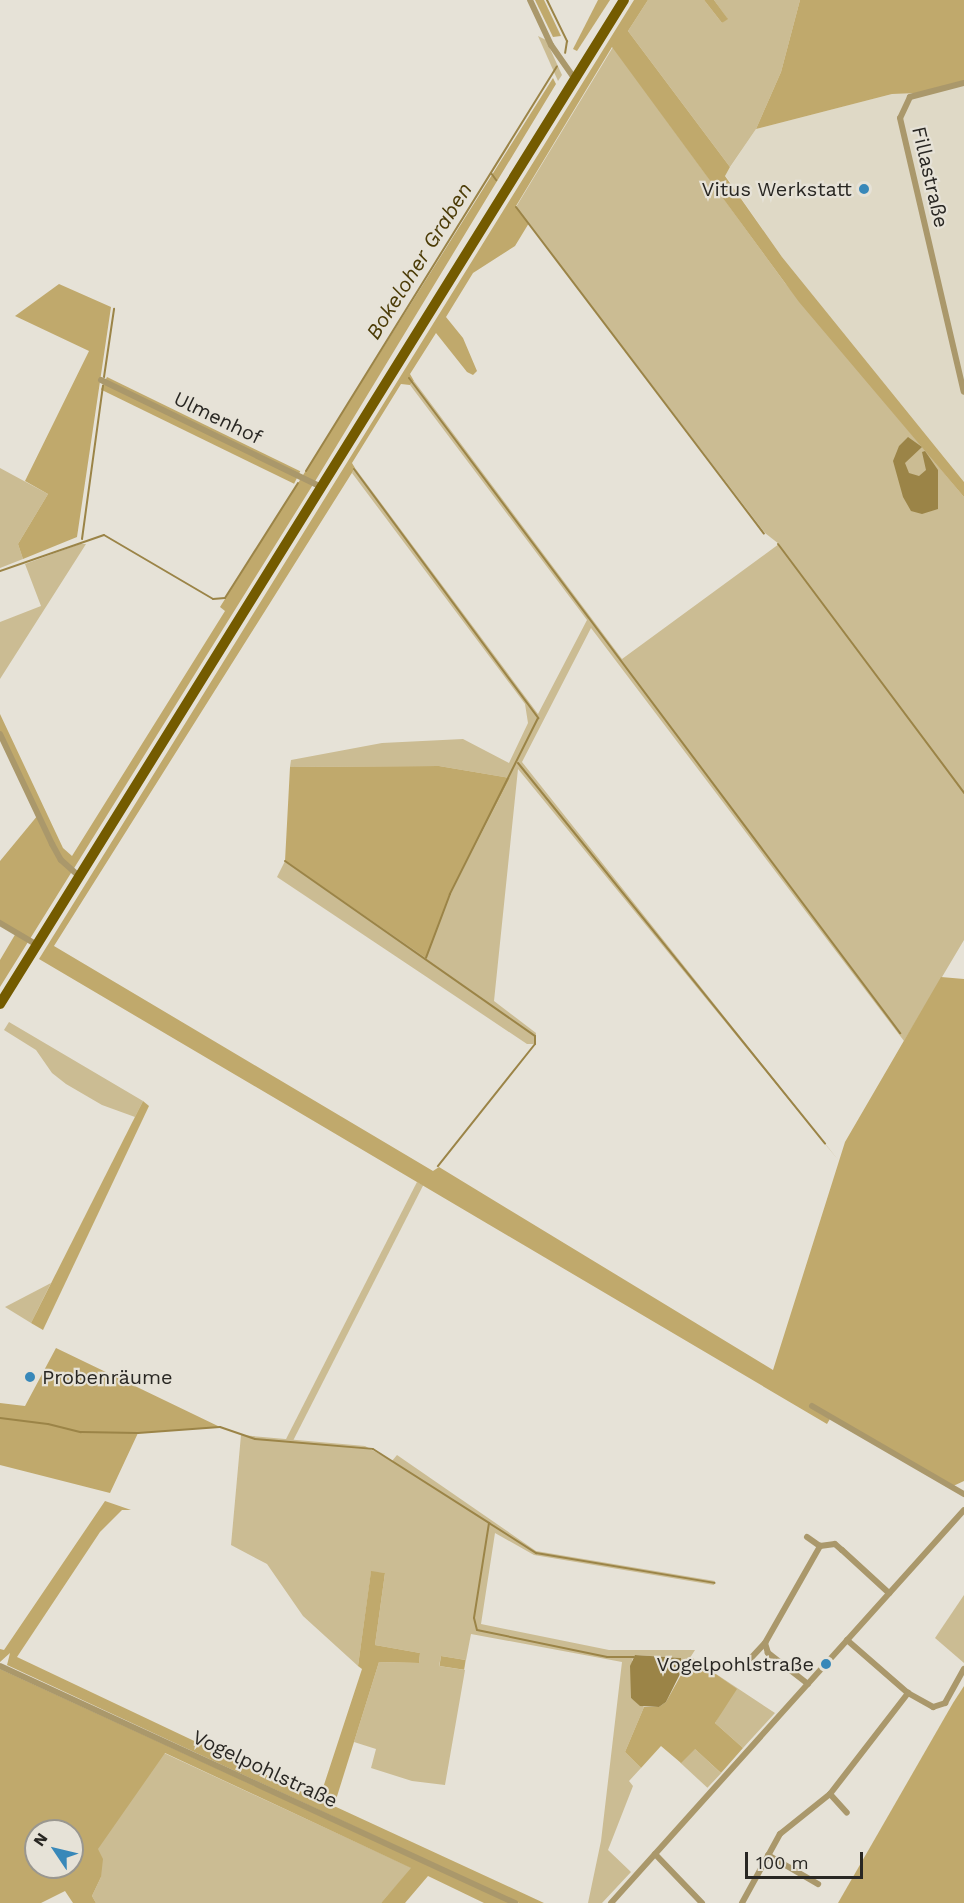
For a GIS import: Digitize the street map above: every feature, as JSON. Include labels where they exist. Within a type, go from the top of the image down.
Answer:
[{"type":"main road","points":[[0,1004],[624,0]]},
{"type":"street","points":[[530,0],[551,45],[574,78]]},
{"type":"street","name":"Fillastraße","points":[[964,83],[910,97],[900,118],[964,392]]},
{"type":"street","name":"Ulmenhof","points":[[100,380],[321,487]]},
{"type":"street","points":[[0,734],[61,860],[80,876]]},
{"type":"street","points":[[0,923],[37,945]]},
{"type":"street","points":[[812,1406],[964,1494]]},
{"type":"street","points":[[611,1903],[964,1510]]},
{"type":"street","points":[[807,1537],[820,1546],[835,1544],[889,1593]]},
{"type":"street","points":[[751,1658],[765,1643],[820,1546]]},
{"type":"street","points":[[847,1640],[908,1693],[933,1707],[942,1707],[964,1669]]},
{"type":"street","points":[[765,1643],[768,1653],[808,1684]]},
{"type":"street","name":"Vogelpohlstraße","points":[[0,1666],[515,1903]]},
{"type":"street","points":[[742,1903],[785,1828],[830,1794],[908,1693]]},
{"type":"street","points":[[830,1794],[847,1813]]},
{"type":"street","points":[[655,1854],[702,1903]]},
{"type":"street","points":[[768,1855],[818,1884]]},
{"type":"shaded area","points":[[535,0],[544,0],[561,36],[553,37]]},
{"type":"shaded area","points":[[598,0],[610,0],[577,51],[573,49]]},
{"type":"shaded area","points":[[634,0],[648,0],[628,31],[730,167],[725,176],[782,257],[964,482],[964,497],[799,302],[612,47],[516,206],[529,223],[515,246],[473,273],[446,317],[463,338],[477,371],[473,375],[467,372],[436,333],[410,374],[414,381],[410,385],[401,384],[352,463],[355,468],[54,946],[433,1171],[439,1167],[773,1370],[845,1142],[941,977],[964,979],[964,1481],[951,1487],[831,1417],[827,1424],[39,959]]},
{"type":"shaded area","points":[[648,0],[704,0],[722,23],[727,18],[714,0],[800,0],[781,72],[756,129],[730,167],[628,31]]},
{"type":"shaded area","points":[[704,0],[714,0],[728,19],[722,23]]},
{"type":"shaded area","points":[[800,0],[964,0],[964,83],[918,93],[892,94],[756,129],[781,72]]},
{"type":"shaded area","points":[[538,36],[546,40],[562,75],[558,81]]},
{"type":"shaded area","points":[[613,47],[785,283],[964,497],[964,940],[904,1041],[591,628],[522,762],[839,1161],[518,769],[494,1001],[536,1033],[535,1044],[527,1044],[277,877],[285,861],[426,957],[450,894],[510,778],[439,766],[290,767],[291,760],[382,743],[463,739],[509,763],[528,723],[525,704],[352,473],[355,468],[538,714],[587,620],[410,385],[414,381],[622,659],[779,544],[765,533],[516,207]]},
{"type":"shaded area","points":[[553,78],[556,84],[314,483],[0,987],[0,960],[16,933],[0,923],[0,861],[38,815],[0,734],[0,714],[63,848],[72,856],[225,611],[220,607]]},
{"type":"shaded area","points":[[964,83],[964,482],[782,257],[725,175],[756,129],[892,94],[918,93]]},
{"type":"shaded area","points":[[59,284],[111,307],[77,537],[23,559],[18,544],[48,494],[25,481],[89,351],[15,316]]},
{"type":"shaded area","points":[[107,377],[300,471],[294,484],[101,390]]},
{"type":"shaded area","points":[[908,437],[922,447],[905,463],[909,473],[919,476],[926,470],[922,452],[925,451],[938,470],[938,509],[922,514],[911,511],[903,497],[893,461],[899,446]]},
{"type":"shaded area","points":[[0,468],[48,494],[18,544],[23,559],[0,568]]},
{"type":"shaded area","points":[[80,544],[86,544],[0,679],[0,622],[41,606],[25,564]]},
{"type":"shaded area","points":[[439,766],[510,778],[450,894],[426,958],[285,861],[290,767]]},
{"type":"shaded area","points":[[9,1022],[143,1101],[135,1117],[102,1105],[66,1084],[52,1073],[36,1050],[4,1030]]},
{"type":"shaded area","points":[[143,1101],[149,1106],[43,1330],[31,1323]]},
{"type":"shaded area","points":[[417,1182],[423,1185],[281,1465],[274,1462]]},
{"type":"shaded area","points":[[51,1283],[31,1323],[5,1307]]},
{"type":"shaded area","points":[[56,1348],[220,1427],[138,1433],[110,1493],[0,1465],[0,1403],[25,1406]]},
{"type":"shaded area","points":[[241,1435],[365,1446],[392,1461],[397,1455],[536,1551],[715,1581],[714,1585],[534,1555],[495,1533],[481,1624],[609,1650],[695,1650],[681,1672],[681,1658],[636,1655],[632,1660],[631,1698],[644,1707],[625,1752],[641,1768],[629,1781],[633,1786],[608,1850],[631,1872],[602,1903],[588,1903],[601,1841],[622,1662],[471,1634],[466,1660],[441,1656],[439,1666],[465,1670],[445,1785],[412,1781],[371,1768],[376,1749],[354,1742],[379,1662],[419,1663],[420,1653],[375,1645],[385,1573],[371,1572],[358,1666],[303,1616],[267,1564],[231,1545]]},
{"type":"shaded area","points":[[105,1501],[131,1510],[122,1510],[100,1532],[17,1657],[319,1800],[362,1669],[358,1666],[371,1571],[385,1573],[375,1645],[420,1653],[419,1663],[379,1662],[334,1806],[544,1903],[519,1903],[7,1665],[10,1653],[0,1662],[0,1649],[4,1650]]},
{"type":"shaded area","points":[[964,1595],[964,1663],[935,1638]]},
{"type":"shaded area","points":[[635,1655],[681,1658],[681,1672],[666,1702],[659,1707],[640,1706],[631,1698],[630,1666]]},
{"type":"shaded area","points":[[441,1656],[466,1660],[464,1670],[439,1666]]},
{"type":"shaded area","points":[[691,1657],[737,1689],[715,1723],[743,1748],[721,1773],[695,1749],[681,1763],[661,1746],[641,1768],[625,1752],[644,1707],[659,1707],[666,1702]]},
{"type":"shaded area","points":[[0,1669],[510,1903],[484,1903],[428,1876],[405,1903],[381,1903],[411,1868],[165,1753],[98,1849],[103,1859],[101,1877],[92,1896],[96,1903],[73,1903],[65,1891],[41,1903],[0,1903]]},
{"type":"shaded area","points":[[716,1674],[775,1713],[743,1748],[715,1723],[720,1714]]},
{"type":"shaded area","points":[[964,1686],[964,1903],[838,1903],[953,1703]]},
{"type":"shaded area","points":[[694,1748],[721,1773],[707,1788],[680,1763]]},
{"type":"shaded area","points":[[164,1753],[412,1868],[381,1903],[96,1903],[92,1896],[101,1877],[97,1849]]},
{"type":"waterway","name":"Bokeloher Graben","points":[[547,0],[567,41],[565,53]]},
{"type":"waterway","name":"Bokeloher Graben","points":[[306,471],[557,66]]},
{"type":"waterway","points":[[491,173],[496,180]]},
{"type":"waterway","points":[[516,207],[764,534]]},
{"type":"waterway","points":[[104,377],[114,309]]},
{"type":"waterway","points":[[409,378],[900,1033]]},
{"type":"waterway","points":[[82,539],[103,385]]},
{"type":"waterway","points":[[354,469],[538,718],[450,894],[426,958]]},
{"type":"waterway","name":"Bokeloher Graben","points":[[0,571],[104,535],[213,599],[225,598],[298,483]]},
{"type":"waterway","points":[[778,544],[964,793]]},
{"type":"waterway","points":[[518,763],[825,1143]]},
{"type":"waterway","points":[[285,861],[535,1036],[535,1044],[438,1166]]},
{"type":"waterway","points":[[0,1418],[48,1424],[81,1432],[138,1433],[220,1427],[255,1439],[373,1449],[489,1523],[474,1618],[477,1630],[607,1657],[634,1657]]},
{"type":"waterway","points":[[489,1523],[536,1553],[715,1583]]},
{"type":"place","name":"Vitus Werkstatt","points":[[864,189]]},
{"type":"place","name":"Probenräume","points":[[30,1377]]},
{"type":"place","name":"Vogelpohlstraße","points":[[826,1664]]}]
